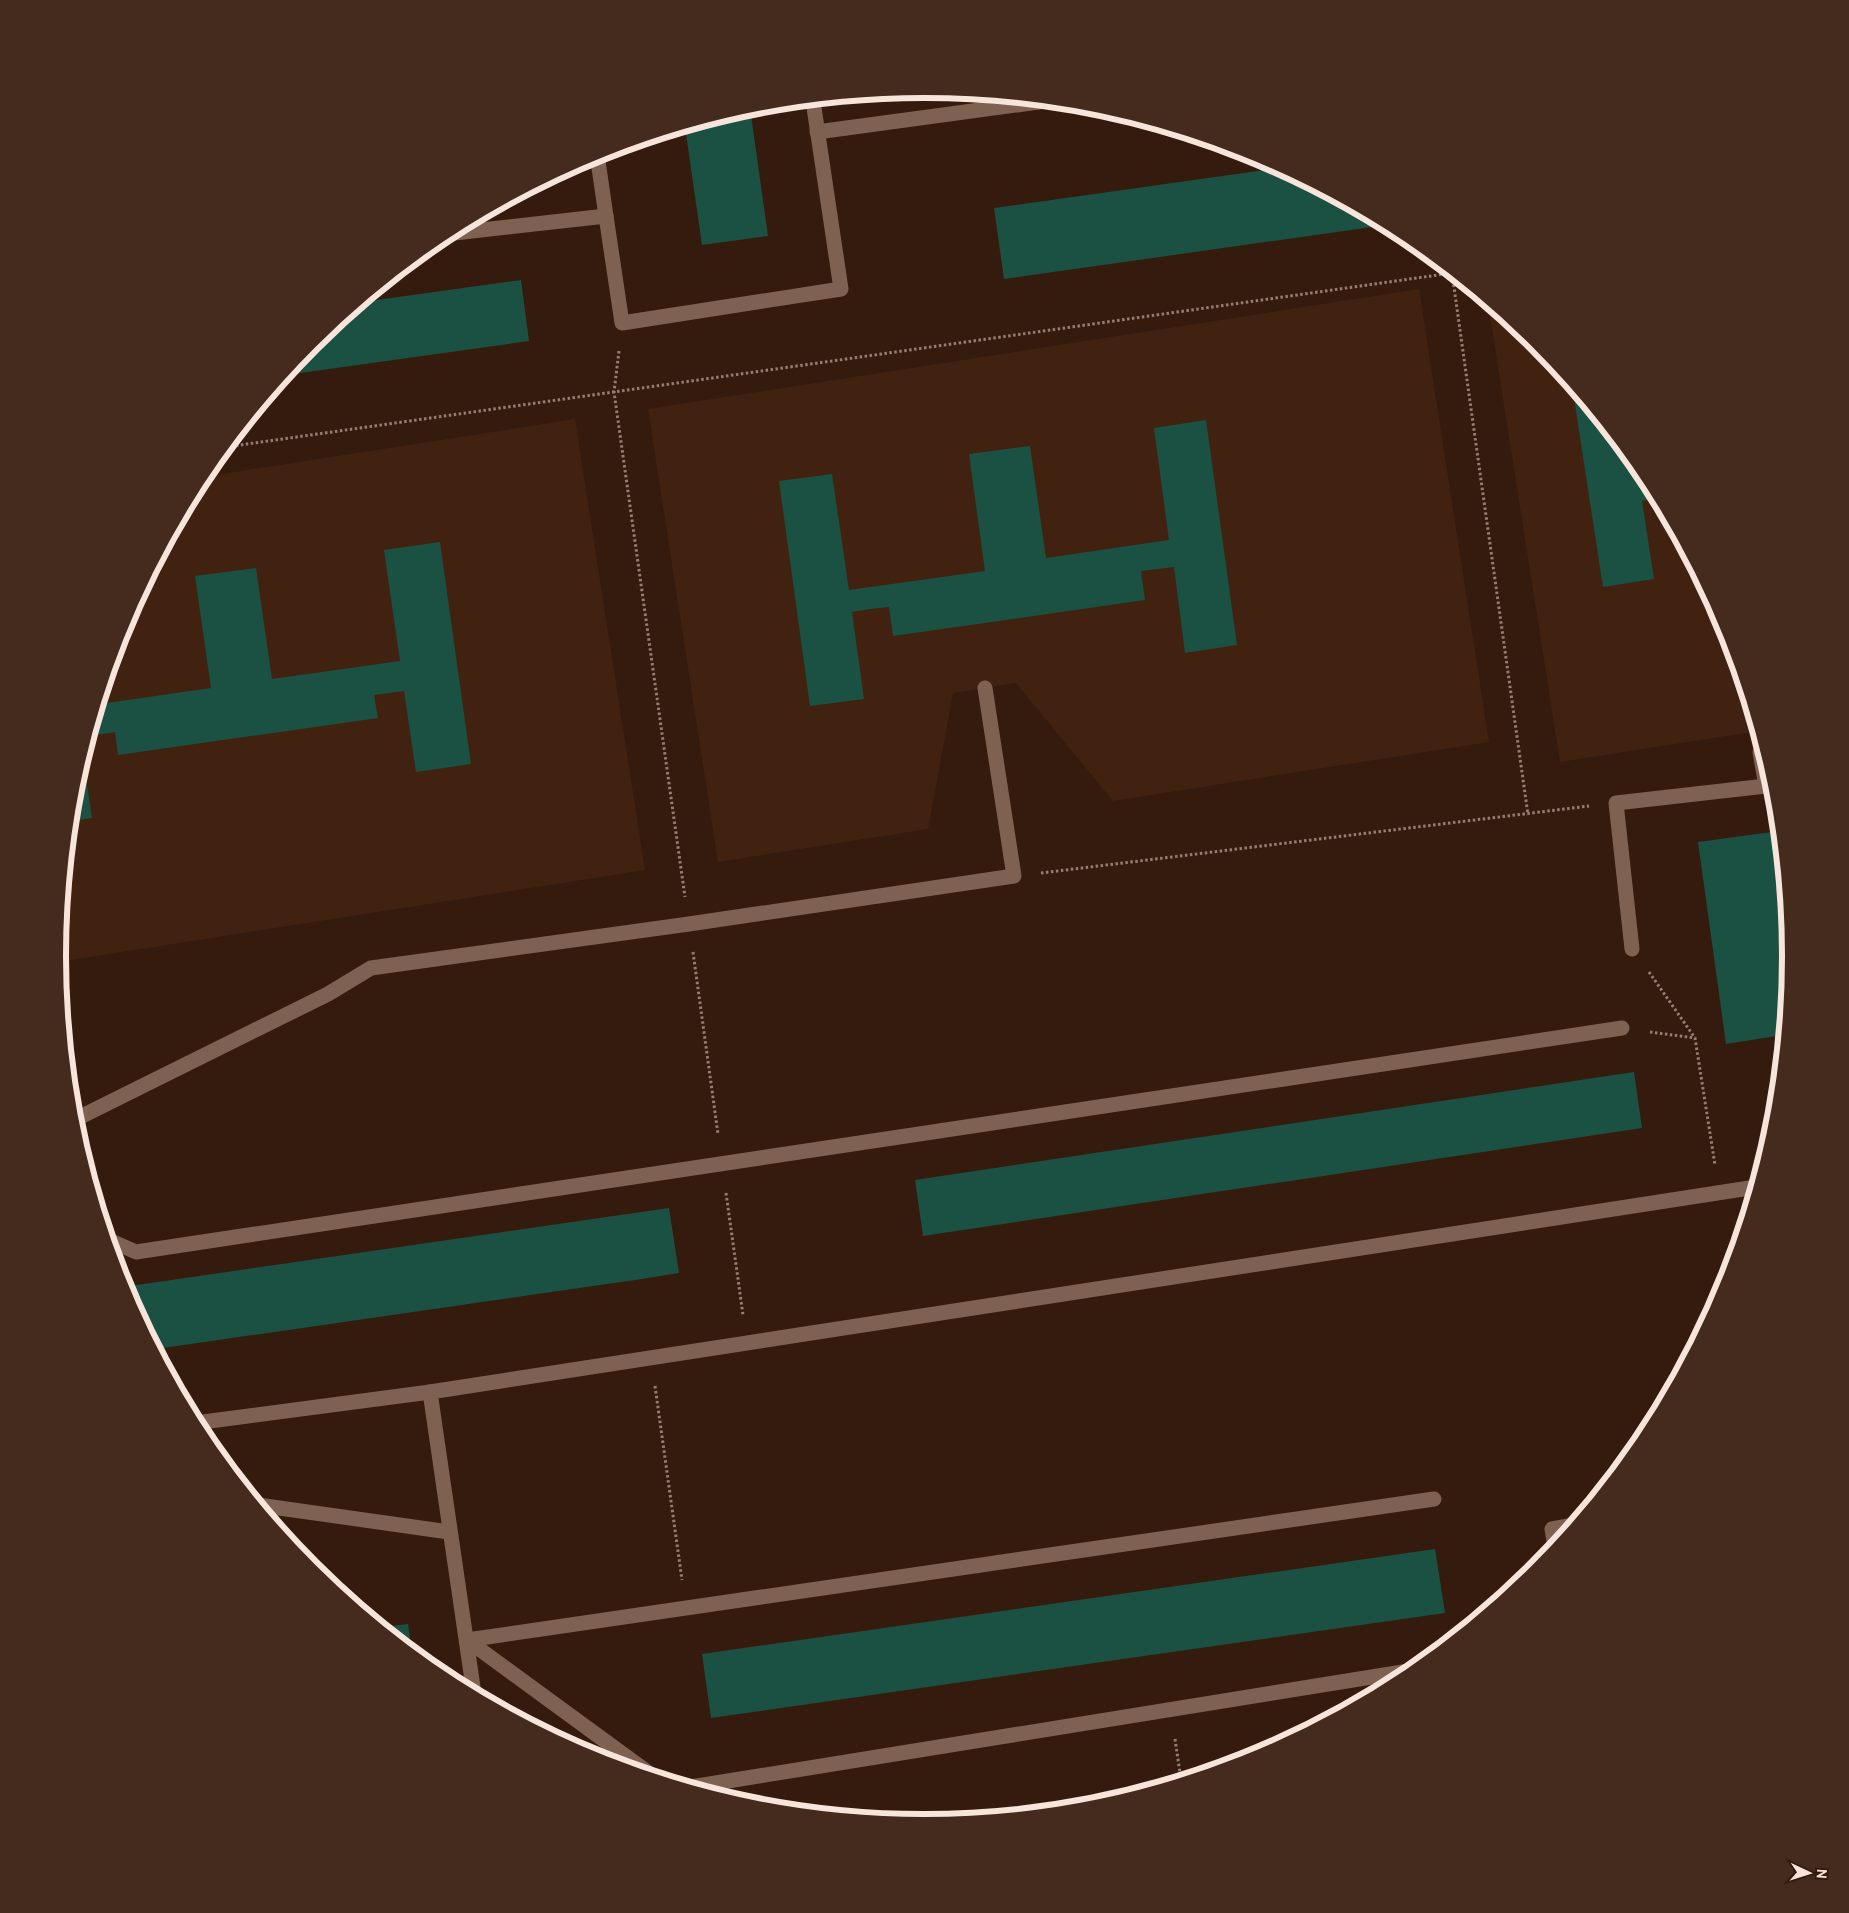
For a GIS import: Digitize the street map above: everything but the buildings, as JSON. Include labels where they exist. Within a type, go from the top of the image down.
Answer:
[{"type":"lane","points":[[817,132],[1015,104]]},
{"type":"lane","points":[[599,163],[622,323],[841,289],[813,106]]},
{"type":"lane","points":[[466,232],[606,216]]},
{"type":"lane","points":[[82,1116],[328,994],[371,968],[1014,876],[984,688]]},
{"type":"lane","points":[[1632,949],[1616,802],[1765,786]]},
{"type":"lane","points":[[116,1243],[136,1252],[1622,1028]]},
{"type":"lane","points":[[204,1422],[430,1392],[1752,1187]]},
{"type":"lane","points":[[430,1392],[473,1686]]},
{"type":"lane","points":[[467,1640],[1434,1499]]},
{"type":"lane","points":[[266,1506],[449,1532]]},
{"type":"lane","points":[[1554,1539],[1552,1529],[1566,1527]]},
{"type":"lane","points":[[467,1640],[639,1765]]},
{"type":"lane","points":[[700,1785],[1396,1673]]},
{"type":"path","points":[[235,447],[1444,274]]},
{"type":"path","points":[[1453,281],[1528,815]]},
{"type":"path","points":[[622,323],[614,392],[689,924]]},
{"type":"path","points":[[1014,876],[1528,815],[1616,802]]},
{"type":"path","points":[[1632,949],[1695,1038],[1719,1192]]},
{"type":"path","points":[[1622,1028],[1695,1038]]},
{"type":"path","points":[[651,1358],[686,1608]]},
{"type":"path","points":[[1170,1710],[1180,1775]]},
{"type":"shaded area","points":[[1419,289],[1489,742],[1113,801],[1016,683],[953,693],[928,829],[718,862],[648,409]]},
{"type":"shaded area","points":[[1489,310],[1570,391],[1605,434],[1638,480],[1668,527],[1694,577],[1717,628],[1753,732],[1560,762]]},
{"type":"shaded area","points":[[575,419],[645,870],[66,961],[68,900],[74,844],[95,734],[132,628],[155,577],[181,527],[214,475]]}]
